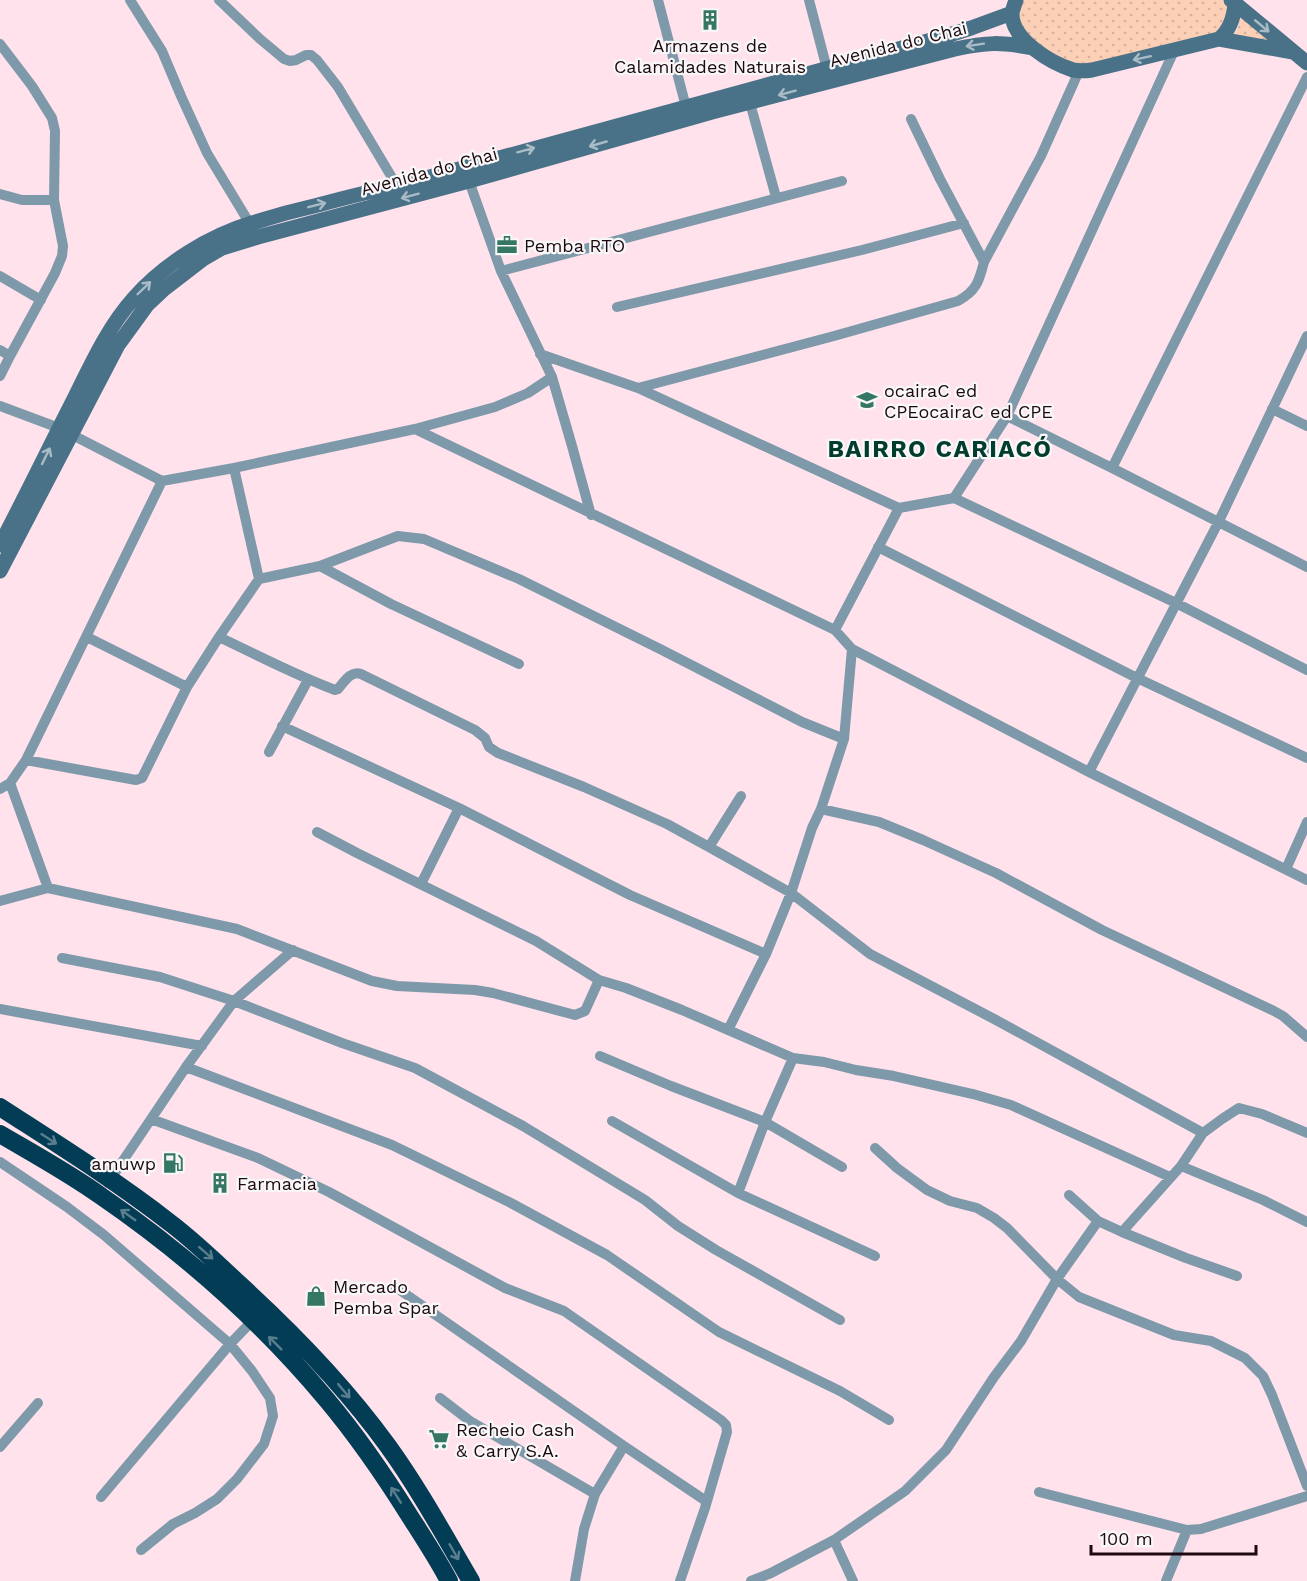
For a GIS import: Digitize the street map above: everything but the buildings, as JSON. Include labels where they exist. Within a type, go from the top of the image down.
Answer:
[{"type":"highway","points":[[0,1107],[111,1179],[170,1222],[265,1306],[306,1347],[387,1445],[425,1503],[471,1581]]},
{"type":"highway","points":[[0,1134],[100,1195],[143,1226],[196,1269],[284,1351],[345,1422],[390,1485],[449,1581]]},
{"type":"main road","points":[[1079,71],[1092,70],[1219,39],[1225,34],[1234,14],[1233,2]]},
{"type":"main road","points":[[1233,2],[1307,63]]},
{"type":"main road","name":"Avenida do Chai","points":[[0,545],[29,490],[118,345],[147,305],[164,288],[203,259],[254,230],[327,202],[397,186],[971,28],[1014,7],[1016,30],[1033,48],[1051,60],[1079,71]]},
{"type":"main road","points":[[1219,39],[1293,52]]},
{"type":"main road","name":"Avenida do Chai","points":[[254,230],[469,181],[712,112],[977,44],[998,42],[1033,48]]},
{"type":"main road","name":"Avenida do Chai","points":[[0,571],[65,432]]},
{"type":"street","points":[[130,0],[162,51],[207,153],[254,230]]},
{"type":"street","points":[[219,0],[284,59],[290,61],[311,55],[317,60],[338,87],[397,186]]},
{"type":"street","points":[[658,0],[686,107]]},
{"type":"street","points":[[809,0],[827,69]]},
{"type":"street","points":[[0,44],[32,86],[52,118],[55,131],[54,200],[63,246],[62,256],[41,300],[0,376]]},
{"type":"street","points":[[954,498],[1007,416],[1174,51]]},
{"type":"street","points":[[638,388],[958,301],[970,294],[980,280],[984,262],[1041,156],[1079,71]]},
{"type":"street","points":[[1112,468],[1307,77]]},
{"type":"street","points":[[750,103],[776,197]]},
{"type":"street","points":[[911,119],[984,262]]},
{"type":"street","points":[[469,181],[501,272],[552,377],[591,515]]},
{"type":"street","points":[[501,272],[842,181]]},
{"type":"street","points":[[0,194],[22,200],[54,200]]},
{"type":"street","points":[[616,307],[862,250],[964,223]]},
{"type":"street","points":[[0,276],[41,300]]},
{"type":"street","points":[[1089,772],[1219,522],[1307,336]]},
{"type":"street","points":[[0,350],[10,356]]},
{"type":"street","points":[[540,354],[638,388],[899,508],[954,498],[1176,603],[1307,670]]},
{"type":"street","points":[[0,406],[65,432],[162,482],[415,429],[495,407],[528,393],[552,377]]},
{"type":"street","points":[[1272,409],[1307,426]]},
{"type":"street","points":[[1007,416],[1307,567]]},
{"type":"street","points":[[415,429],[835,630],[852,649],[1089,772],[1307,880]]},
{"type":"street","points":[[234,468],[259,579]]},
{"type":"street","points":[[48,888],[5,786],[26,759],[162,482]]},
{"type":"street","points":[[835,630],[899,508]]},
{"type":"street","points":[[26,759],[136,780],[142,778],[187,687],[259,579],[320,566],[398,536],[424,539],[519,579],[802,722],[844,739]]},
{"type":"street","points":[[878,547],[1137,678],[1307,758]]},
{"type":"street","points":[[320,566],[391,604],[519,664]]},
{"type":"street","points":[[87,637],[187,687]]},
{"type":"street","points":[[219,637],[308,680],[335,690],[352,673],[357,672],[475,730],[485,738],[489,747],[498,753],[584,787],[667,824],[791,893],[870,954],[1203,1133]]},
{"type":"street","points":[[728,1030],[766,954],[791,893],[844,739],[852,649]]},
{"type":"street","points":[[269,752],[308,680]]},
{"type":"street","points":[[282,726],[459,808],[630,895],[766,954]]},
{"type":"street","points":[[709,847],[741,796]]},
{"type":"street","points":[[421,884],[459,808]]},
{"type":"street","points":[[821,809],[879,822],[996,873],[1102,930],[1274,1011],[1306,1034]]},
{"type":"street","points":[[1286,868],[1307,822]]},
{"type":"street","points":[[317,832],[536,941],[599,980],[682,1010],[793,1058],[894,1076],[1011,1105],[1170,1177]]},
{"type":"street","points":[[0,901],[48,888],[237,929],[380,983],[475,990],[575,1015],[585,1011],[599,980]]},
{"type":"street","points":[[100,1195],[186,1067],[234,1001],[293,950]]},
{"type":"street","points":[[62,958],[160,977],[234,1001],[342,1043],[415,1068],[523,1126],[645,1200],[706,1244],[840,1320]]},
{"type":"street","points":[[0,1009],[202,1046]]},
{"type":"street","points":[[600,1056],[765,1122],[842,1167]]},
{"type":"street","points":[[738,1193],[793,1058]]},
{"type":"street","points":[[186,1067],[392,1145],[509,1202],[599,1250],[719,1332],[840,1392],[889,1420]]},
{"type":"street","points":[[1122,1232],[1181,1167],[1203,1133],[1239,1108],[1262,1114],[1307,1133]]},
{"type":"street","points":[[151,1119],[258,1158],[319,1187],[505,1288],[564,1311],[726,1425],[727,1432],[680,1581]]},
{"type":"street","points":[[612,1121],[738,1193],[875,1256]]},
{"type":"street","points":[[875,1148],[927,1190],[950,1201],[977,1208],[994,1218],[1079,1298],[1174,1335],[1211,1341],[1245,1358],[1263,1376],[1307,1486]]},
{"type":"street","points":[[0,1162],[104,1235],[230,1344],[270,1398],[273,1416],[264,1444],[237,1479],[217,1499],[172,1524],[141,1550]]},
{"type":"street","points":[[1181,1167],[1263,1200],[1307,1222]]},
{"type":"street","points":[[1069,1196],[1098,1221],[1186,1258],[1238,1276]]},
{"type":"street","points":[[751,1581],[773,1577],[834,1540],[905,1491],[946,1450],[994,1377],[1021,1341],[1057,1279],[1098,1221]]},
{"type":"street","points":[[394,1286],[706,1501]]},
{"type":"street","points":[[101,1497],[265,1306]]},
{"type":"street","points":[[440,1398],[470,1420],[595,1494]]},
{"type":"street","points":[[0,1447],[38,1403]]},
{"type":"street","points":[[575,1581],[584,1529],[595,1494],[624,1446]]},
{"type":"street","points":[[1039,1492],[1187,1530],[1201,1528],[1307,1496]]},
{"type":"street","points":[[1166,1581],[1187,1530]]},
{"type":"street","points":[[834,1540],[853,1581]]},
{"type":"shaded area","points":[[1020,0],[1222,0],[1229,10],[1218,35],[1092,67],[1071,66],[1046,54],[1020,27],[1016,13]]},
{"type":"shaded area","points":[[1240,14],[1280,45],[1232,37],[1238,28]]},
{"type":"place","name":"Armazens de Calamidades Naturais","points":[[710,20]]},
{"type":"place","name":"Pemba RTO","points":[[507,245]]},
{"type":"place","name":"ocairaC ed CPEocairaC ed CPE","points":[[867,400]]},
{"type":"place","name":"amuwp","points":[[173,1163]]},
{"type":"place","name":"Farmacia","points":[[220,1183]]},
{"type":"place","name":"Mercado Pemba Spar","points":[[316,1296]]},
{"type":"place","name":"Recheio Cash & Carry S.A.","points":[[439,1439]]},
{"type":"district","name":"BAIRRO CARIACÓ","points":[[940,449]]}]
